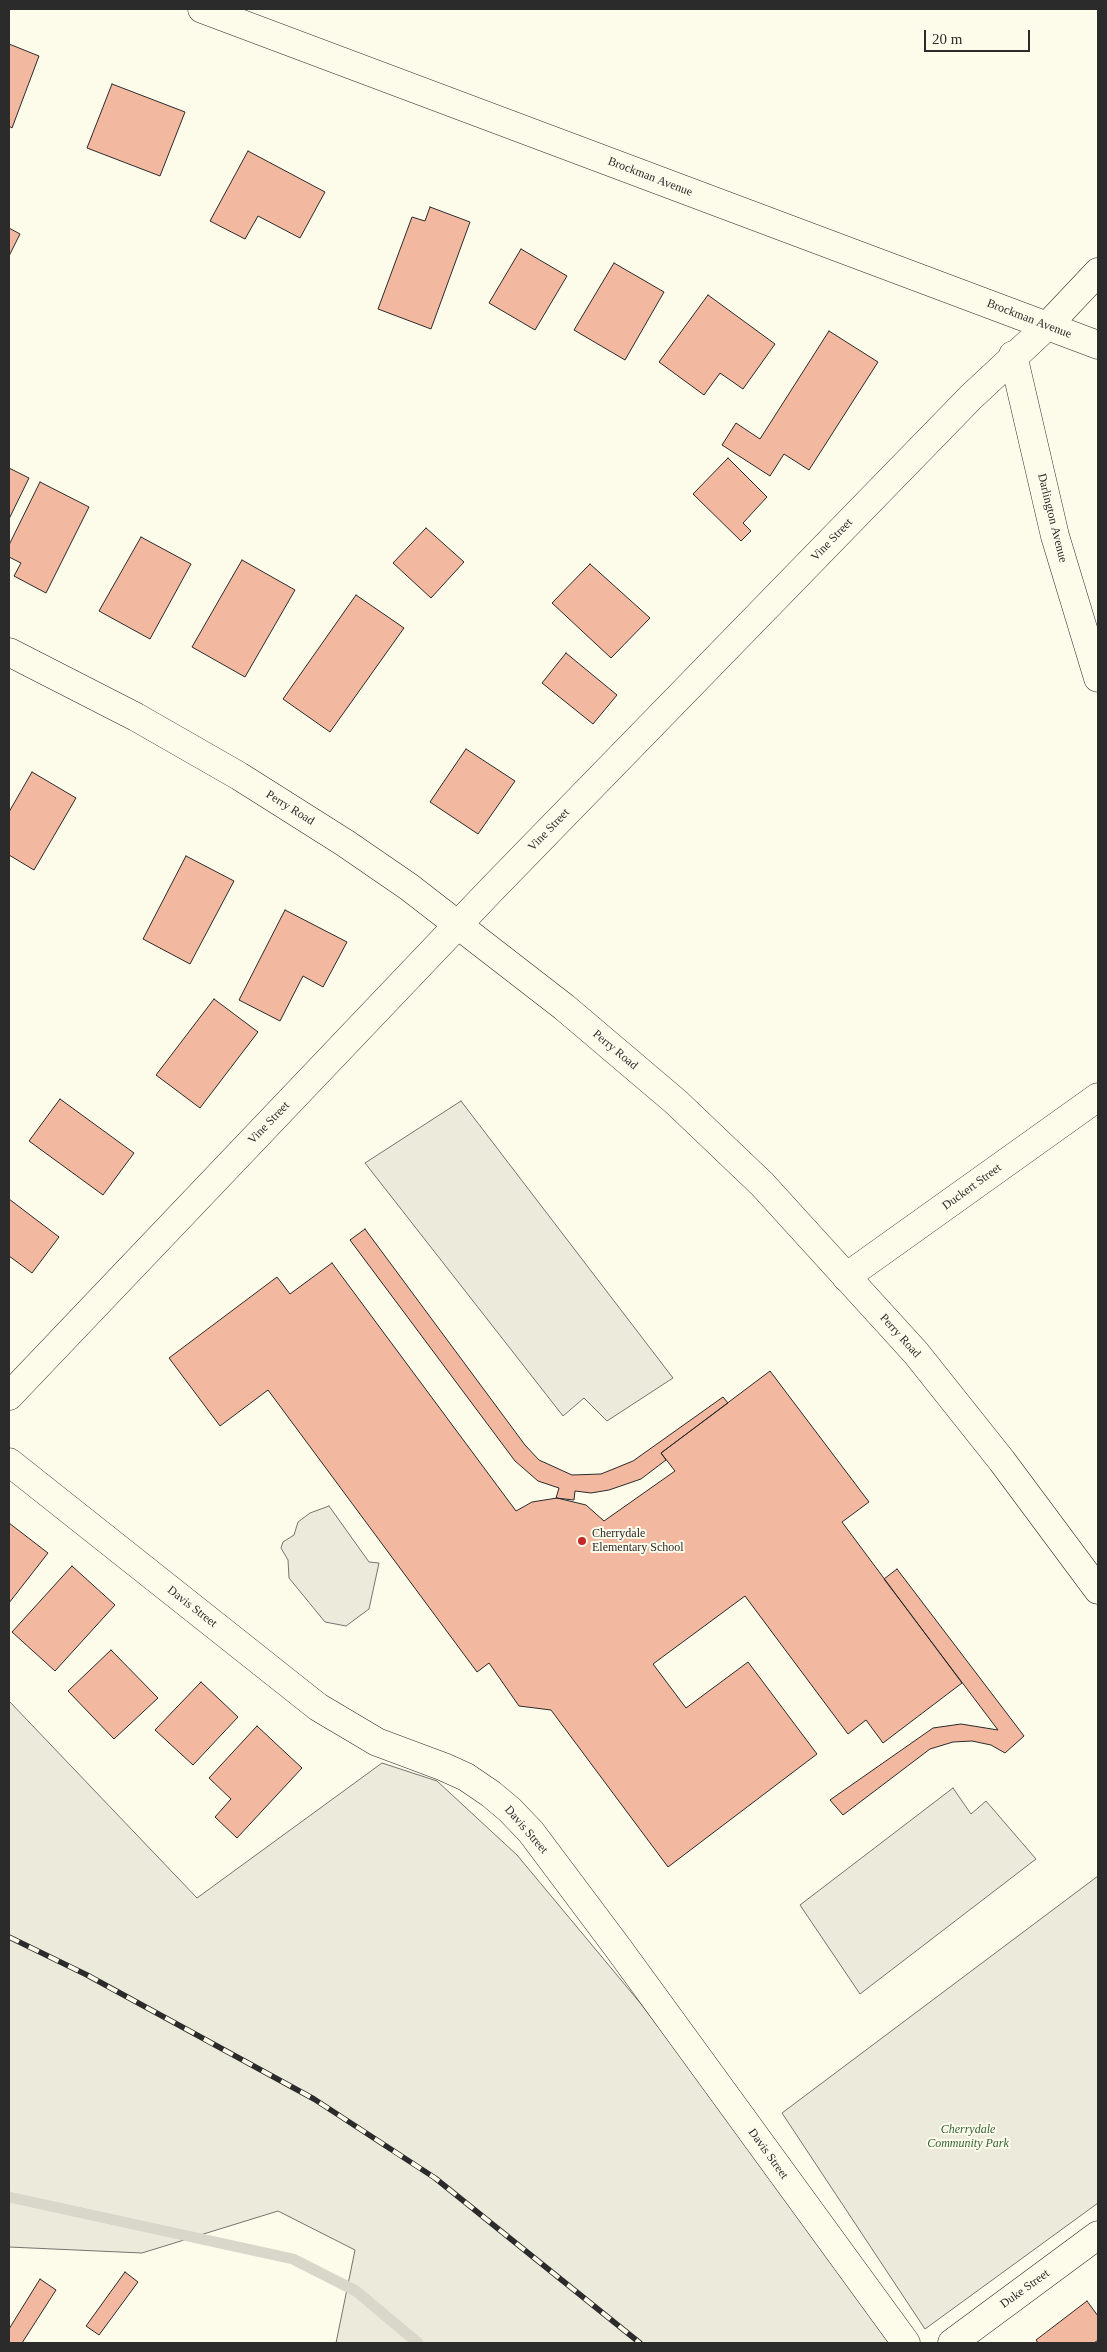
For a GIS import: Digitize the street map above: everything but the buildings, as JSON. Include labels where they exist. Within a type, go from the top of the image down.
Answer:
[{"type":"street","name":"Brockman Avenue","points":[[202,9],[1098,345]]},
{"type":"street","name":"Vine Street","points":[[9,1396],[458,924],[971,397],[1047,326],[1098,272]]},
{"type":"street","name":"Darlington Avenue","points":[[1014,356],[1055,536],[1098,678]]},
{"type":"street","name":"Perry Road","points":[[9,652],[136,717],[240,776],[385,870],[564,1007],[676,1102],[762,1184],[916,1353],[1002,1461],[1098,1590]]},
{"type":"street","name":"Duckert Street","points":[[846,1277],[1098,1097]]},
{"type":"street","name":"Davis Street","points":[[9,1462],[318,1707],[377,1742],[466,1777],[510,1810],[531,1832],[628,1962],[906,2343]]},
{"type":"street","name":"Duke Street","points":[[952,2343],[1098,2235]]},
{"type":"green space","points":[[329,1506],[369,1562],[379,1563],[369,1609],[346,1626],[325,1622],[289,1578],[288,1560],[281,1548],[283,1542],[294,1535],[298,1522],[310,1513]]},
{"type":"green space","points":[[9,1701],[197,1898],[382,1763],[437,1781],[517,1855],[641,2004],[896,2343],[336,2343],[355,2250],[278,2211],[142,2253],[9,2247]]},
{"type":"green space","name":"Cherrydale Community Park","points":[[1098,1876],[1098,2203],[925,2329],[782,2113]]},
{"type":"shaded area","points":[[461,1101],[673,1378],[607,1421],[584,1398],[563,1416],[365,1163]]},
{"type":"shaded area","points":[[953,1788],[971,1814],[986,1801],[1036,1859],[860,1994],[800,1905]]},
{"type":"waterway","points":[[9,2197],[293,2259],[356,2291],[418,2343]]},
{"type":"railway","points":[[9,1937],[87,1975],[314,2099],[435,2178],[640,2343]]},
{"type":"place","name":"Cherrydale Elementary School","points":[[582,1541]]}]
